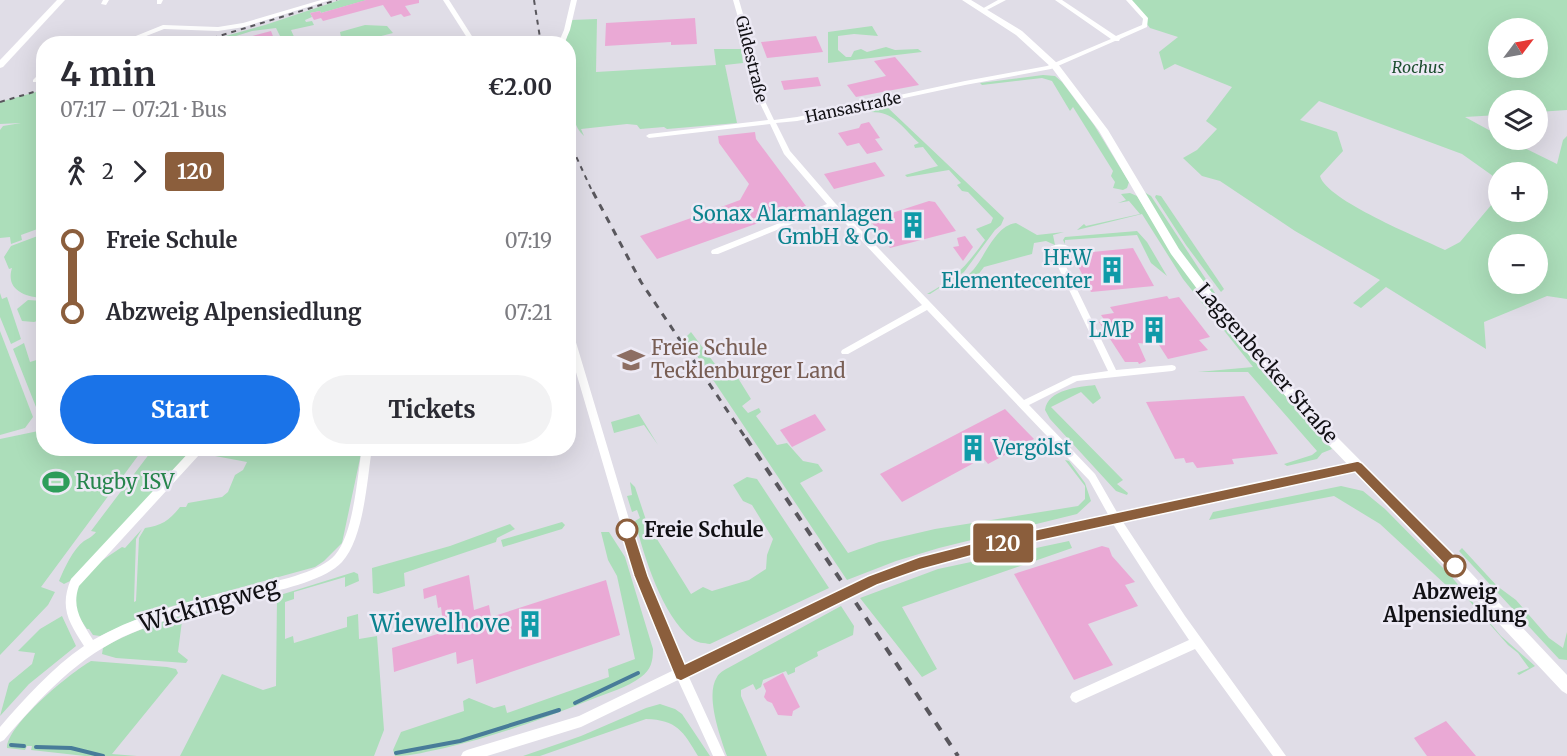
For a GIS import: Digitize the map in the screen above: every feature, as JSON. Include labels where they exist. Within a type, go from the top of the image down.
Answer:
[{"type":"street","points":[[0,65],[61,0]]},
{"type":"street","points":[[140,36],[163,27],[218,29],[244,25],[327,0]]},
{"type":"street","points":[[446,0],[469,36]]},
{"type":"street","points":[[564,36],[574,0]]},
{"type":"street","name":"Gildestraße","points":[[736,0],[758,93],[787,152],[832,205],[1092,477],[1114,520],[1150,576],[1280,756]]},
{"type":"street","name":"Laggenbecker Straße","points":[[966,0],[1019,33],[1055,66],[1103,130],[1163,234],[1206,296],[1273,376],[1452,562],[1567,686]]},
{"type":"street","points":[[983,10],[1002,0]]},
{"type":"street","points":[[1058,0],[1117,40]]},
{"type":"street","name":"Hansastraße","points":[[649,136],[771,123],[1055,66],[1143,28],[1147,23],[1130,0]]},
{"type":"street","points":[[715,252],[832,205]]},
{"type":"street","points":[[1065,246],[1053,248],[1113,374]]},
{"type":"street","points":[[845,352],[929,305]]},
{"type":"street","points":[[576,356],[641,576],[681,674],[719,756]]},
{"type":"street","points":[[1024,404],[1076,378],[1172,368]]},
{"type":"street","points":[[91,647],[69,610],[70,595],[75,583],[192,456]]},
{"type":"street","name":"Wickingweg","points":[[0,736],[27,703],[91,647],[159,617],[302,578],[331,567],[346,546],[351,532],[365,456]]},
{"type":"street","points":[[467,756],[581,721],[816,607],[901,569],[974,549],[1358,466]]},
{"type":"street","points":[[1076,698],[1198,642]]},
{"type":"green space","points":[[340,0],[367,0],[321,13],[320,11],[310,13],[312,17],[305,20],[306,22],[312,21],[314,25],[291,30],[294,36],[280,36],[276,28],[226,36]]},
{"type":"green space","name":"Rochus","points":[[1128,0],[1567,0],[1567,110],[1548,111],[1548,90],[1488,90],[1488,116],[1465,117],[1488,130],[1488,150],[1528,150],[1557,164],[1563,140],[1567,136],[1567,299],[1547,296],[1484,322],[1486,349],[1386,287],[1361,308],[1353,303],[1380,280],[1295,231],[1220,181],[1202,176],[1183,158],[1197,150],[1217,129],[1206,121],[1232,87],[1175,64],[1164,70],[1159,52],[1178,37],[1150,28]],"holes":[[[1319,101],[1462,154],[1488,172],[1488,162],[1548,162],[1548,222],[1488,222],[1488,209],[1460,242],[1445,250],[1356,207],[1326,186],[1320,176],[1343,151],[1337,132],[1300,120]]]},
{"type":"green space","points":[[597,19],[596,72],[716,65],[714,49],[741,49],[743,63],[725,65],[737,123],[667,129],[664,127],[640,129],[637,125],[627,124],[581,129],[584,136],[576,124],[576,36],[567,36],[571,20]]},
{"type":"green space","points":[[365,25],[387,26],[393,33],[381,36],[341,36],[340,32]]},
{"type":"green space","points":[[872,26],[878,36],[854,34],[838,36],[838,50],[846,57],[851,57],[854,51],[861,49],[867,52],[886,47],[895,50],[918,49],[922,52],[828,63],[828,32]]},
{"type":"green space","points":[[1043,75],[1055,76],[1062,82],[1094,125],[1129,182],[1127,188],[1123,190],[1113,188],[1115,182],[1111,176],[1113,171],[1073,107],[1070,111],[1052,81],[1042,78],[982,85],[980,83]]},
{"type":"green space","points":[[36,92],[36,230],[21,235],[22,240],[11,244],[10,237],[0,238],[0,130],[3,126],[21,123],[0,124],[0,102]]},
{"type":"green space","points":[[886,106],[1004,218],[964,272],[930,294],[927,294],[953,277],[972,257],[985,240],[976,229],[991,223],[993,218],[968,192],[962,191],[957,185],[961,183],[949,170],[907,177],[905,175],[938,166],[923,147],[915,148],[914,145],[919,143],[893,118],[879,113],[859,113],[857,111]]},
{"type":"green space","points":[[1144,192],[1151,196],[1215,293],[1209,294],[1185,261]]},
{"type":"green space","points":[[1130,193],[1137,196],[1174,256],[1218,317],[1332,449],[1322,453],[1317,459],[1287,466],[1284,464],[1312,455],[1317,451],[1248,372],[1198,372],[1253,367],[1183,279],[1142,214],[1077,230],[1084,224],[1086,226],[1140,214],[1129,201],[1118,203],[1126,200],[1121,194]]},
{"type":"green space","points":[[1156,195],[1161,196],[1224,289],[1221,292],[1186,245],[1155,197]]},
{"type":"green space","points":[[1016,223],[1037,235],[1064,232],[1053,235],[1055,245],[1046,241],[1034,243],[1032,254],[984,267],[972,284],[961,290],[955,285],[974,269],[997,235],[1009,225]]},
{"type":"green space","points":[[1137,231],[1147,242],[1167,276],[1151,263],[1137,235],[1065,240],[1065,244],[1063,240],[1065,237]]},
{"type":"green space","points":[[36,237],[36,297],[24,294],[14,287],[11,276],[12,268],[9,269],[4,257],[11,246]]},
{"type":"green space","points":[[0,293],[2,299],[7,297],[21,339],[11,344],[0,317]]},
{"type":"green space","points":[[28,300],[36,301],[36,321],[22,321],[17,309]]},
{"type":"green space","points":[[0,331],[33,417],[25,428],[0,435]]},
{"type":"green space","points":[[691,332],[721,372],[729,368],[733,370],[751,399],[742,406],[748,413],[759,408],[761,412],[756,416],[777,445],[787,443],[803,461],[818,464],[823,471],[800,483],[848,553],[879,542],[935,529],[1078,506],[1085,499],[1085,486],[1065,460],[1069,461],[1085,483],[1091,501],[1077,514],[939,548],[896,561],[847,580],[685,338]]},
{"type":"green space","points":[[24,343],[30,362],[36,360],[36,407],[13,349]]},
{"type":"green space","points":[[1095,385],[1101,398],[1093,404],[1081,392],[1051,407],[1123,480],[1117,484],[1128,493],[1127,495],[1116,491],[1050,419],[1045,410],[1047,403],[1058,393]]},
{"type":"green space","points":[[639,414],[658,445],[644,425],[614,433],[611,422]]},
{"type":"green space","points":[[36,431],[36,456],[138,456],[41,587],[55,592],[48,605],[0,655],[0,439]]},
{"type":"green space","points":[[148,456],[189,456],[70,581],[64,584],[59,581],[66,565],[76,549],[96,532],[91,531]]},
{"type":"green space","points":[[215,456],[361,456],[342,543],[315,567],[158,610],[100,636],[93,635],[81,620],[74,604],[74,595],[83,578],[106,557],[122,547],[125,548],[142,529],[136,539],[134,602],[136,601],[139,538],[145,528],[165,522],[180,507],[186,507],[188,503],[222,497],[228,492],[235,475],[243,470],[247,462]]},
{"type":"green space","points":[[747,477],[757,479],[829,588],[710,644],[698,642],[681,629],[663,601],[643,551],[635,521],[640,518],[637,510],[632,512],[627,496],[632,495],[630,482],[635,487],[647,523],[691,594],[703,587],[712,591],[749,580],[766,569],[767,555],[773,539],[752,505],[743,501],[733,485]]},
{"type":"green space","points":[[1341,486],[1363,491],[1385,509],[1450,575],[1501,636],[1535,666],[1519,675],[1517,673],[1529,668],[1465,596],[1460,598],[1380,524],[1334,496],[1209,520],[1213,512]]},
{"type":"green space","points":[[562,522],[565,525],[562,529],[503,547],[501,540]]},
{"type":"green space","points":[[510,524],[515,529],[497,538],[496,542],[404,573],[405,586],[378,594],[373,593],[372,568],[450,546]]},
{"type":"green space","points":[[601,532],[609,532],[625,557],[653,649],[652,661],[647,671],[623,687],[519,727],[445,748],[395,756],[393,750],[401,732],[464,711],[463,701],[469,698],[494,708],[505,705],[507,713],[609,677],[608,669],[635,659],[617,576],[608,560]]},
{"type":"green space","points":[[1069,541],[1072,548],[902,607],[937,669],[922,677],[860,598],[938,569]]},
{"type":"green space","points":[[1462,548],[1497,586],[1516,600],[1549,638],[1563,648],[1567,632],[1567,660],[1559,659],[1459,551]]},
{"type":"green space","points":[[354,572],[358,574],[359,581],[345,587],[345,577],[294,592],[294,599],[285,602],[285,639],[293,636],[294,643],[347,627],[347,617],[358,614],[359,639],[377,636],[384,730],[374,756],[180,756],[222,674],[263,690],[276,686],[277,596]]},
{"type":"green space","points":[[220,605],[222,610],[182,621],[178,652],[188,660],[186,663],[116,658],[102,654],[103,648],[131,634]]},
{"type":"green space","points":[[841,606],[854,626],[853,635],[817,652],[818,656],[795,668],[795,672],[788,675],[786,671],[763,680],[761,687],[756,690],[753,684],[741,690],[741,696],[767,756],[727,756],[713,705],[714,685],[720,673]]},
{"type":"green space","points":[[62,616],[76,646],[29,684],[0,716],[9,683],[32,664],[35,653],[18,651],[40,629]]},
{"type":"green space","points":[[91,661],[167,667],[176,669],[178,673],[112,754],[137,756],[85,756],[31,750],[32,746],[27,746],[25,750],[7,748],[17,726],[28,713],[69,676]]},
{"type":"green space","points":[[660,704],[682,714],[710,756],[698,756],[678,728],[665,722],[646,719],[540,756],[523,756],[581,736]]},
{"type":"building","points":[[366,0],[419,0],[419,3],[405,6],[411,15],[404,17],[401,14],[391,17],[383,5],[323,21],[321,18],[314,20],[310,13],[320,11],[321,13]]},
{"type":"building","points":[[695,18],[697,44],[671,45],[671,42],[605,46],[606,23]]},
{"type":"building","points":[[271,31],[273,36],[252,36]]},
{"type":"building","points":[[816,36],[823,52],[767,58],[761,42]]},
{"type":"building","points":[[895,57],[919,85],[856,97],[847,85],[886,76],[874,61]]},
{"type":"building","points":[[818,77],[821,86],[784,90],[781,81]]},
{"type":"building","points":[[869,122],[880,138],[875,139],[883,150],[867,154],[859,143],[847,146],[838,133],[859,128],[861,124]]},
{"type":"building","points":[[755,132],[756,139],[806,206],[657,259],[640,236],[694,217],[697,211],[705,213],[740,200],[749,184],[719,143],[718,136]]},
{"type":"building","points":[[875,162],[885,176],[834,189],[824,174]]},
{"type":"building","name":"Sonax Alarmanlagen GmbH & Co.","points":[[929,201],[935,202],[956,231],[890,248],[870,220]]},
{"type":"building","points":[[965,236],[973,247],[963,261],[953,247],[959,246],[957,238]]},
{"type":"building","name":"HEW Elementecenter","points":[[1133,248],[1154,286],[1091,292],[1072,254]]},
{"type":"building","name":"LMP","points":[[1167,296],[1169,299],[1179,297],[1210,337],[1199,340],[1208,350],[1168,359],[1159,345],[1138,343],[1146,361],[1139,364],[1138,362],[1125,362],[1099,322],[1105,321],[1101,315],[1114,313],[1110,307]]},
{"type":"building","points":[[1244,396],[1278,454],[1232,459],[1234,464],[1197,468],[1193,462],[1186,463],[1184,458],[1175,459],[1146,402]]},
{"type":"building","name":"Vergölst","points":[[1005,409],[1034,439],[988,464],[983,458],[902,502],[880,474]]},
{"type":"building","points":[[815,414],[826,430],[792,447],[780,430]]},
{"type":"building","points":[[1102,546],[1109,548],[1112,556],[1135,582],[1125,585],[1138,606],[1088,624],[1113,665],[1074,680],[1014,574]]},
{"type":"building","name":"Wiewelhove","points":[[469,575],[474,610],[489,605],[491,617],[606,580],[620,635],[476,684],[473,659],[457,664],[456,652],[394,672],[392,648],[444,632],[441,607],[438,608],[436,595],[424,599],[423,589]]},
{"type":"building","points":[[783,673],[800,707],[793,711],[792,716],[778,715],[772,703],[764,697],[766,691],[763,684]]},
{"type":"building","points":[[1446,721],[1476,756],[1427,756],[1414,738]]},
{"type":"waterway","points":[[575,703],[638,673]]},
{"type":"waterway","points":[[396,753],[460,741],[559,710]]},
{"type":"waterway","points":[[11,745],[24,746]]},
{"type":"waterway","points":[[36,747],[71,748],[103,756]]},
{"type":"railway","points":[[219,36],[337,0]]},
{"type":"railway","points":[[534,0],[540,36]]},
{"type":"railway","points":[[0,102],[36,91]]},
{"type":"railway","points":[[576,156],[593,193]]},
{"type":"railway","points":[[593,192],[641,282],[747,440]]},
{"type":"railway","points":[[746,438],[958,756]]},
{"type":"bus line","name":"120","points":[[627,530],[641,576],[681,674],[816,607],[901,569],[974,549],[1358,466],[1455,566]]},
{"type":"place","name":"Sonax Alarmanlagen GmbH & Co.","points":[[913,225]]},
{"type":"place","name":"HEW Elementecenter","points":[[1112,270]]},
{"type":"place","name":"LMP","points":[[1154,330]]},
{"type":"place","name":"Freie Schule Tecklenburger Land","points":[[631,360]]},
{"type":"place","name":"Vergölst","points":[[973,448]]},
{"type":"place","name":"Rugby ISV","points":[[56,482]]},
{"type":"place","name":"Freie Schule","points":[[627,530]]},
{"type":"place","name":"Abzweig Alpensiedlung","points":[[1455,566]]},
{"type":"place","name":"Wiewelhove","points":[[530,624]]}]
